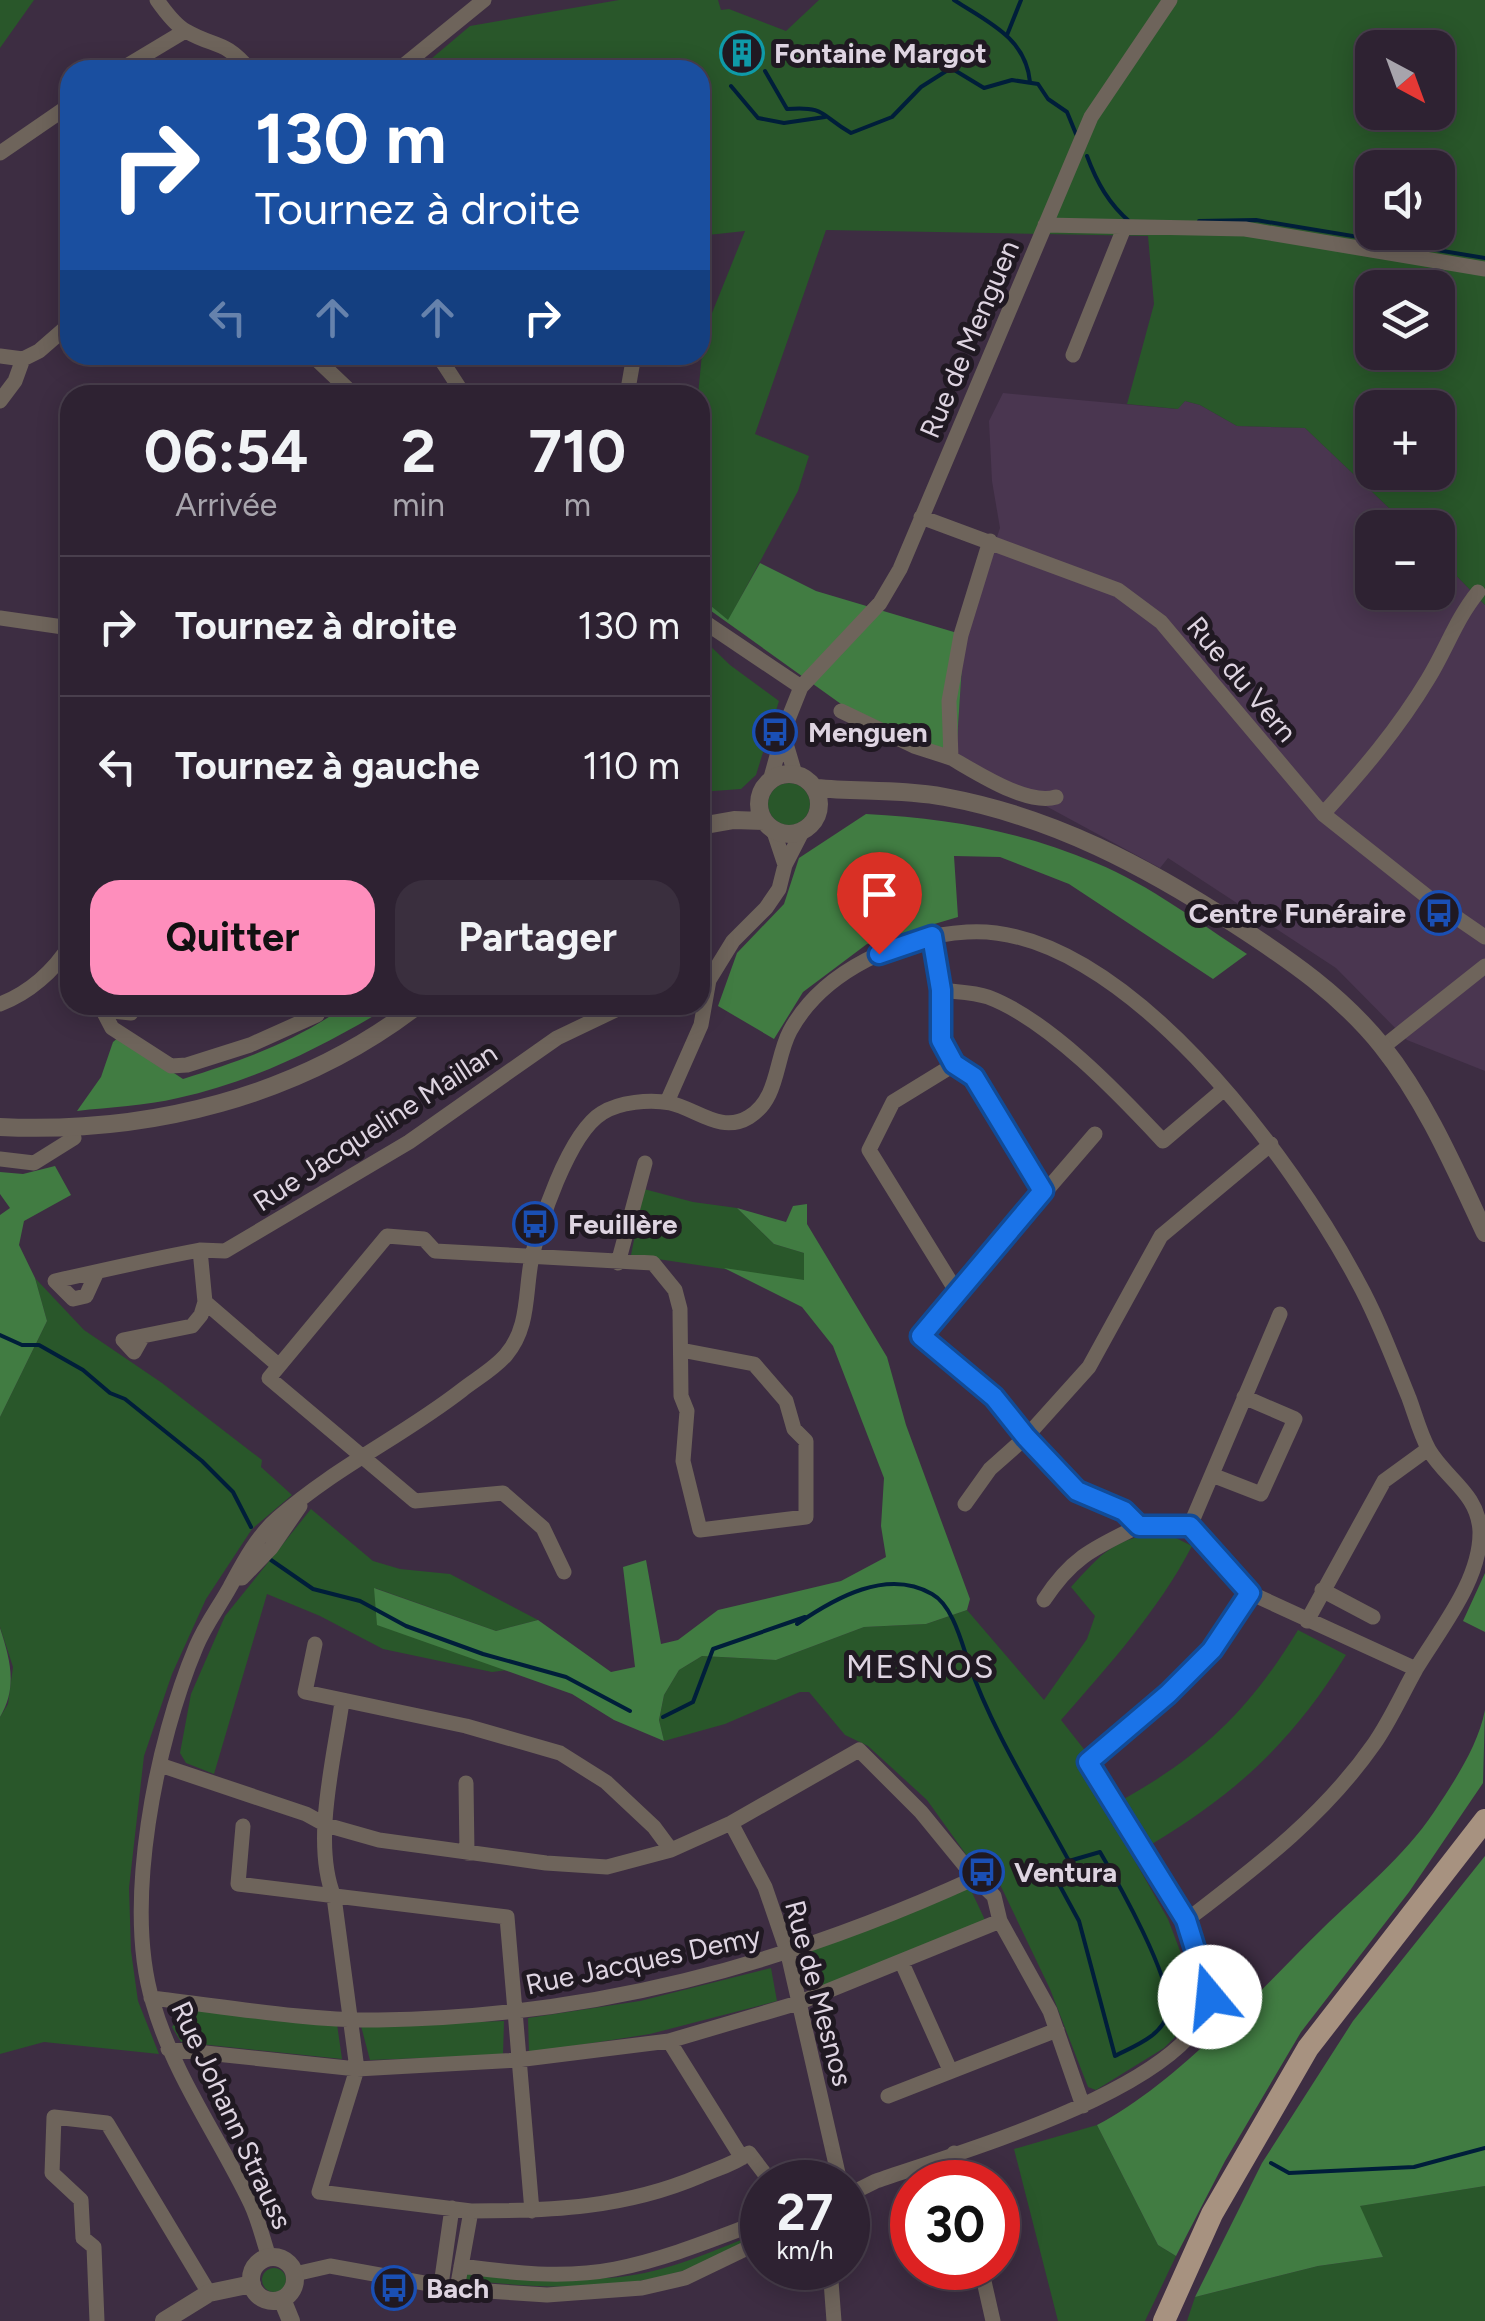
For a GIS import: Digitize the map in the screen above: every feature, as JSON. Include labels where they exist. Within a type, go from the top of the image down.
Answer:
[{"type":"main road","points":[[1164,2321],[1212,2214],[1308,2048],[1485,1820]]},
{"type":"street","points":[[157,0],[185,30],[235,52],[242,60]]},
{"type":"street","name":"Rue de Menguen","points":[[800,687],[880,604],[900,568],[1091,118],[1170,0]]},
{"type":"street","points":[[410,60],[477,2]]},
{"type":"street","points":[[136,60],[185,30]]},
{"type":"street","points":[[0,153],[60,112]]},
{"type":"street","points":[[1045,226],[1245,228],[1485,269]]},
{"type":"street","points":[[1073,354],[1124,228]]},
{"type":"street","points":[[0,356],[23,359],[60,333]]},
{"type":"street","points":[[0,401],[15,382],[23,359]]},
{"type":"street","points":[[322,365],[344,385]]},
{"type":"street","name":"Rue du Vern","points":[[921,518],[1118,590],[1146,608],[1324,814],[1434,902],[1485,936]]},
{"type":"street","points":[[951,758],[950,701],[958,651],[990,541]]},
{"type":"street","points":[[1324,814],[1394,731],[1431,676],[1461,612],[1478,592]]},
{"type":"street","points":[[0,618],[60,627]]},
{"type":"street","points":[[710,626],[800,687],[770,781],[758,798],[710,820]]},
{"type":"street","points":[[841,711],[914,746],[951,758],[1004,788],[1045,800],[1056,796]]},
{"type":"street","points":[[784,737],[795,774]]},
{"type":"street","points":[[770,781],[795,774],[816,788],[943,796],[1018,815],[1103,847],[1170,882],[1296,964],[1339,999],[1383,1047],[1422,1105],[1485,1233]]},
{"type":"street","points":[[816,788],[818,813]]},
{"type":"street","points":[[710,972],[779,890],[803,830],[818,813],[852,791]]},
{"type":"street","points":[[758,798],[758,810],[786,865]]},
{"type":"street","points":[[710,824],[734,820],[769,825],[788,834],[803,830]]},
{"type":"street","points":[[702,1015],[701,1025],[667,1102],[721,1124],[739,1122],[755,1114],[770,1094],[790,1031],[818,997],[846,972],[879,954],[932,936],[977,931],[1029,941],[1076,960],[1110,980],[1149,1013],[1271,1144],[1330,1232],[1362,1289],[1428,1448],[1468,1494],[1476,1512],[1480,1532],[1477,1558],[1465,1586],[1375,1743],[1327,1803],[1281,1848],[1186,1920]]},
{"type":"street","points":[[932,936],[941,990],[941,1040],[954,1064],[974,1077],[1043,1191]]},
{"type":"street","points":[[0,1004],[38,982],[60,962]]},
{"type":"street","points":[[1383,1047],[1485,966]]},
{"type":"street","points":[[941,990],[986,996],[1022,1015],[1104,1079],[1163,1141],[1223,1090]]},
{"type":"street","points":[[105,1015],[112,1028],[171,1066],[188,1065],[250,1045],[317,1015]]},
{"type":"street","points":[[0,1127],[77,1133],[175,1115],[285,1082],[365,1041],[403,1015]]},
{"type":"street","name":"Rue Jacqueline Maillan","points":[[97,1272],[200,1250],[224,1251],[408,1142],[557,1038],[605,1015]]},
{"type":"street","points":[[954,1064],[892,1102],[869,1150],[958,1294]]},
{"type":"street","name":"Rue Johann Strauss","points":[[269,2258],[254,2211],[168,2049],[140,1948],[139,1895],[170,1722],[197,1644],[228,1590],[270,1548],[308,1495],[342,1469],[430,1416],[503,1358],[524,1323],[532,1258],[565,1161],[582,1131],[604,1110],[638,1102],[667,1102]]},
{"type":"street","points":[[0,1159],[34,1163],[77,1133]]},
{"type":"street","points":[[1094,1134],[921,1336],[994,1397],[1077,1491],[1124,1511],[1139,1526]]},
{"type":"street","points":[[966,1504],[990,1469],[1026,1437],[1089,1367],[1160,1236],[1271,1144]]},
{"type":"street","points":[[618,1263],[645,1163]]},
{"type":"street","points":[[274,1372],[387,1236],[424,1238],[434,1251],[652,1263],[675,1290],[680,1309],[680,1396],[687,1411],[683,1461],[700,1530],[806,1517],[806,1441],[794,1429],[786,1401],[754,1364],[681,1350]]},
{"type":"street","points":[[143,1336],[192,1326],[201,1315],[205,1302],[200,1250]]},
{"type":"street","points":[[205,1302],[274,1372],[415,1501],[502,1493],[544,1528],[564,1572]]},
{"type":"street","points":[[1190,1526],[1280,1314]]},
{"type":"street","points":[[1212,1475],[1261,1494],[1295,1418],[1244,1397]]},
{"type":"street","points":[[1307,1621],[1384,1481],[1428,1448]]},
{"type":"street","points":[[1044,1600],[1062,1573],[1090,1550],[1139,1526],[1190,1526],[1250,1593],[1416,1669]]},
{"type":"street","points":[[1322,1590],[1373,1617]]},
{"type":"street","points":[[870,2184],[1084,2106],[1124,2086],[1178,2048],[1196,2029],[1210,1997],[1186,1920],[1088,1762],[1168,1694],[1212,1650],[1250,1593]]},
{"type":"street","points":[[315,1644],[305,1692],[466,1726],[560,1753],[606,1782],[654,1827],[671,1850]]},
{"type":"street","points":[[342,1702],[326,1825],[326,1878],[334,1897],[357,2068],[319,2192],[471,2211],[532,2211],[610,2204],[667,2190],[749,2153],[754,2160]]},
{"type":"street","points":[[160,1765],[379,1840],[607,1868],[671,1850],[730,1823],[859,1750],[922,1812],[974,1878],[994,1896],[1000,1921],[1050,2011],[1084,2106]]},
{"type":"street","points":[[466,1783],[467,1852]]},
{"type":"street","name":"Rue de Mesnos","points":[[730,1823],[765,1887],[788,1954],[835,2160]]},
{"type":"street","points":[[243,1826],[238,1884],[506,1916],[532,2211]]},
{"type":"street","name":"Rue Jacques Demy","points":[[151,1998],[350,2019],[517,2014],[627,1996],[788,1954],[892,1916],[974,1878]]},
{"type":"street","points":[[168,2049],[357,2068],[517,2060],[669,2040],[798,2002],[1000,1921]]},
{"type":"street","points":[[902,1963],[950,2070]]},
{"type":"street","points":[[888,2096],[1057,2030]]},
{"type":"street","points":[[669,2040],[742,2158]]},
{"type":"street","points":[[97,2321],[94,2247],[83,2238],[82,2200],[52,2172],[54,2118],[107,2123],[209,2294]]},
{"type":"street","points":[[954,2154],[956,2160]]},
{"type":"street","points":[[449,2287],[452,2208]]},
{"type":"street","points":[[449,2287],[461,2266],[471,2211]]},
{"type":"street","points":[[461,2266],[523,2274],[615,2269],[669,2255],[740,2228]]},
{"type":"street","points":[[295,2274],[330,2266],[449,2287],[546,2296],[642,2288],[685,2278],[740,2252]]},
{"type":"street","points":[[269,2258],[282,2259],[295,2274],[293,2289],[282,2300],[260,2297],[252,2284],[257,2264],[269,2258]]},
{"type":"street","points":[[164,2321],[209,2294],[252,2284]]},
{"type":"street","points":[[832,2290],[834,2321]]},
{"type":"street","points":[[986,2290],[993,2321]]},
{"type":"street","points":[[282,2300],[291,2321]]},
{"type":"shaded area","points":[[1003,393],[1177,409],[1185,401],[1237,426],[1305,428],[1355,476],[1355,490],[1370,490],[1391,510],[1355,510],[1355,610],[1455,610],[1455,574],[1485,605],[1485,1071],[1407,1040],[1336,968],[1168,858],[1160,868],[956,757],[964,635],[1000,528],[992,481],[989,421]]},
{"type":"green space","points":[[0,0],[34,0],[0,48]]},
{"type":"green space","points":[[619,0],[718,0],[721,10],[729,9],[786,31],[819,0],[1485,0],[1485,605],[1455,574],[1455,510],[1391,510],[1370,490],[1455,490],[1455,390],[1355,390],[1355,476],[1305,428],[1237,426],[1185,401],[1178,409],[1127,404],[1154,304],[1148,236],[826,230],[755,434],[809,456],[798,491],[728,621],[710,606],[710,385],[699,385],[701,365],[710,365],[710,318],[745,231],[710,235],[710,60],[430,60],[470,26]]},
{"type":"green space","points":[[760,563],[816,591],[964,635],[956,757],[841,704],[710,610],[710,605],[728,620]]},
{"type":"green space","points":[[710,646],[779,701],[756,775],[741,789],[710,791]]},
{"type":"green space","points":[[789,783],[804,789],[810,804],[804,819],[789,825],[774,819],[768,804],[774,789]]},
{"type":"green space","points":[[866,814],[983,828],[1068,852],[1136,882],[1247,954],[1213,979],[1069,884],[1000,857],[954,856],[958,917],[867,944],[803,992],[774,1039],[718,1006],[737,953],[784,904],[799,858]]},
{"type":"green space","points":[[332,1015],[374,1015],[315,1048],[235,1082],[166,1101],[77,1111],[101,1077],[113,1042],[119,1037],[183,1079],[248,1057]]},
{"type":"green space","points":[[55,1166],[71,1195],[24,1221],[19,1245],[35,1278],[47,1321],[0,1417],[0,1215],[10,1208],[0,1194],[0,1172],[23,1174]]},
{"type":"green space","points":[[644,1189],[737,1208],[774,1244],[804,1253],[804,1281],[631,1255]]},
{"type":"green space","points":[[807,1204],[807,1224],[887,1357],[906,1425],[970,1599],[967,1610],[926,1624],[864,1627],[776,1660],[702,1656],[679,1670],[664,1695],[659,1720],[664,1741],[614,1720],[572,1694],[377,1625],[374,1588],[496,1631],[538,1620],[611,1672],[635,1667],[623,1567],[646,1560],[661,1644],[678,1640],[718,1610],[841,1581],[886,1557],[881,1526],[884,1478],[833,1346],[802,1307],[724,1268],[804,1280],[804,1253],[774,1244],[737,1208],[786,1222],[793,1206]]},
{"type":"green space","points":[[35,1278],[84,1330],[162,1383],[262,1460],[261,1467],[292,1495],[252,1529],[206,1599],[172,1674],[144,1756],[129,1888],[131,1951],[138,2001],[159,2054],[44,2042],[0,2054],[0,1717],[8,1704],[13,1667],[0,1627],[0,1417],[47,1321]]},
{"type":"green space","points":[[311,1509],[373,1561],[400,1569],[450,1574],[538,1620],[496,1631],[375,1588],[462,1653],[508,1670],[492,1672],[383,1649],[267,1594],[214,1774],[186,1763],[180,1753],[191,1694],[225,1616]]},
{"type":"green space","points":[[1164,1532],[1192,1546],[1179,1570],[1115,1658],[1061,1720],[1087,1753],[1078,1761],[1168,1919],[1194,1988],[1184,2028],[1164,2048],[1096,2090],[1088,2087],[1050,1989],[995,1874],[975,1867],[927,1800],[868,1746],[845,1735],[809,1692],[800,1692],[725,1724],[664,1741],[659,1720],[664,1695],[679,1670],[702,1656],[776,1660],[864,1627],[926,1624],[967,1610],[1044,1700],[1087,1639],[1095,1616],[1071,1587],[1092,1564],[1121,1543]]},
{"type":"green space","points":[[1485,1573],[1485,1632],[1463,1621]]},
{"type":"green space","points":[[0,1628],[11,1684],[0,1717]]},
{"type":"green space","points":[[1298,1630],[1346,1655],[1326,1686],[1261,1763],[1211,1805],[1152,1844],[1122,1800],[1177,1766],[1222,1728],[1262,1684]]},
{"type":"green space","points":[[1485,1710],[1483,1783],[1409,1892],[1301,2032],[1225,2161],[1176,2256],[1158,2245],[1097,2125],[1186,2062],[1395,1859],[1434,1812],[1457,1776],[1477,1737]]},
{"type":"green space","points":[[1485,1856],[1485,2186],[1360,2206],[1383,2257],[1318,2266],[1195,2297],[1262,2163],[1353,2021]]},
{"type":"green space","points":[[969,1886],[985,1920],[823,1986],[810,1951]]},
{"type":"green space","points":[[771,1968],[777,2001],[650,2034],[529,2053],[528,2018],[640,2001]]},
{"type":"green space","points":[[184,2009],[337,2024],[342,2059],[181,2042],[172,2027]]},
{"type":"green space","points":[[504,2021],[503,2055],[370,2060],[361,2026]]},
{"type":"green space","points":[[1097,2125],[1158,2245],[1176,2256],[1145,2321],[1058,2321],[1020,2160],[1014,2149]]},
{"type":"green space","points":[[1485,2186],[1485,2321],[1187,2321],[1195,2297],[1318,2266],[1383,2257],[1359,2206]]},
{"type":"green space","points":[[740,2240],[740,2245],[706,2262],[642,2281],[552,2286],[462,2280],[465,2273],[606,2278],[645,2273]]},
{"type":"green space","points":[[274,2268],[286,2280],[274,2292],[262,2280]]},
{"type":"waterway","points":[[954,0],[1013,43],[1027,67],[1030,82]]},
{"type":"waterway","points":[[1007,35],[1021,0]]},
{"type":"waterway","points":[[765,71],[787,109],[822,113],[851,133],[892,117],[921,87],[951,68],[984,88],[1012,80],[1038,84],[1048,99],[1067,112],[1076,134]]},
{"type":"waterway","points":[[731,86],[758,118],[784,123],[825,117]]},
{"type":"waterway","points":[[1087,156],[1104,192],[1130,222]]},
{"type":"waterway","points":[[1199,221],[1256,220],[1485,258]]},
{"type":"waterway","points":[[0,1335],[22,1345],[39,1345],[125,1399],[202,1461],[233,1492],[251,1527]]},
{"type":"waterway","points":[[271,1560],[313,1589],[360,1601],[406,1626],[483,1654],[566,1677],[630,1711]]},
{"type":"waterway","points":[[663,1717],[693,1702],[713,1649],[805,1617],[797,1624],[862,1590],[897,1584],[915,1587],[939,1599],[950,1614],[989,1713],[1069,1861]]},
{"type":"waterway","points":[[1100,1852],[1143,1931],[1167,1997],[1168,2012],[1160,2028],[1115,2056],[1079,1921],[1054,1875],[1069,1861],[1100,1852]]},
{"type":"waterway","points":[[1271,2163],[1289,2173],[1414,2167],[1485,2148]]},
{"type":"place","name":"Fontaine Margot","points":[[742,53]]},
{"type":"place","name":"Menguen","points":[[775,732]]},
{"type":"place","name":"Centre Funéraire","points":[[1439,913]]},
{"type":"place","name":"Feuillère","points":[[535,1224]]},
{"type":"place","name":"Ventura","points":[[982,1872]]},
{"type":"place","name":"Bach","points":[[394,2288]]},
{"type":"district","name":"MESNOS","points":[[921,1667]]},
{"type":"route","points":[[879,954],[932,936],[941,990],[941,1040],[954,1064],[974,1077],[1043,1191],[921,1336],[994,1397],[1077,1491],[1124,1511],[1139,1526],[1190,1526],[1250,1593],[1212,1650],[1168,1694],[1088,1762],[1186,1920],[1210,1997]]}]
